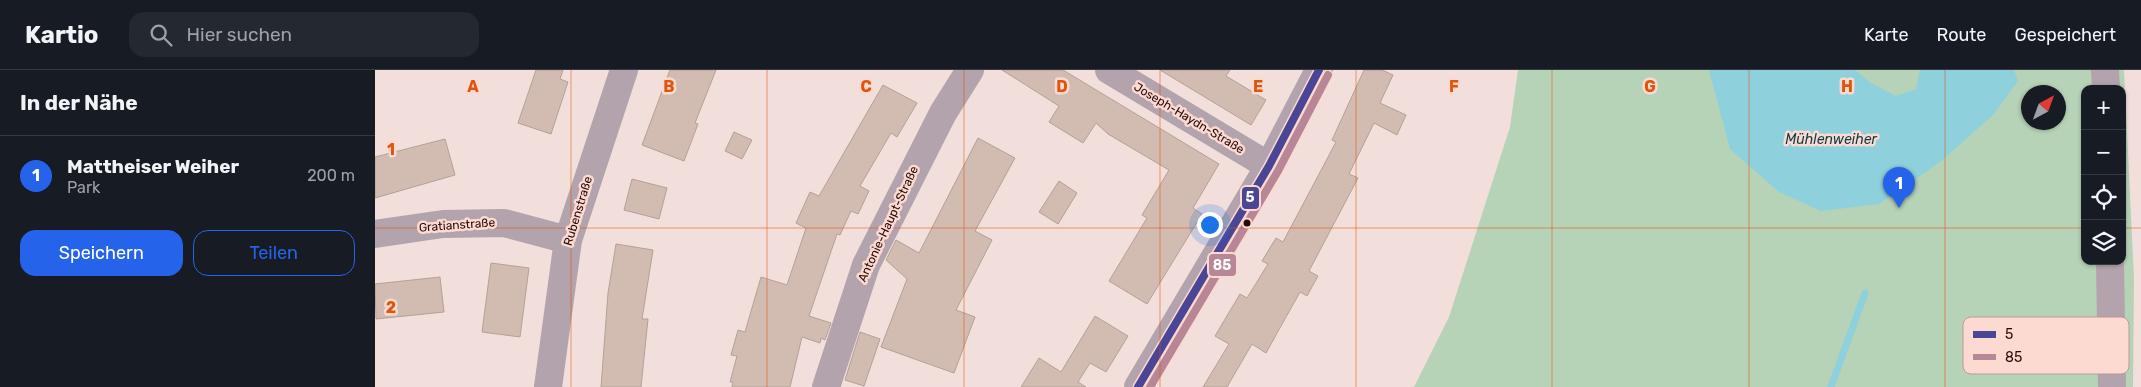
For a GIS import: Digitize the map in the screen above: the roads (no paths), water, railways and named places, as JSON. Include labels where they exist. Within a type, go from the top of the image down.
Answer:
[{"type":"street","name":"Rubenstraße","points":[[547,387],[568,240],[624,70]]},
{"type":"street","name":"Antonie-Haupt-Straße","points":[[826,387],[866,265],[943,112],[970,70]]},
{"type":"street","name":"Joseph-Haydn-Straße","points":[[1109,70],[1269,166]]},
{"type":"street","points":[[1137,387],[1269,166],[1319,70]]},
{"type":"street","points":[[2105,70],[2107,85]]},
{"type":"street","name":"Gratianstraße","points":[[375,234],[443,224],[503,222],[568,240]]},
{"type":"street","points":[[2109,265],[2111,317]]},
{"type":"street","points":[[2113,374],[2113,387]]},
{"type":"water","name":"Mühlenweiher","points":[[1709,70],[1855,70],[1871,83],[1896,96],[1916,89],[1920,70],[2014,70],[2018,81],[1993,115],[1940,162],[1879,204],[1821,211],[1779,192],[1730,149]]},
{"type":"waterway","points":[[1831,387],[1865,293]]},
{"type":"place","name":"Mattheiser Weiher","points":[[1899,208]]}]
